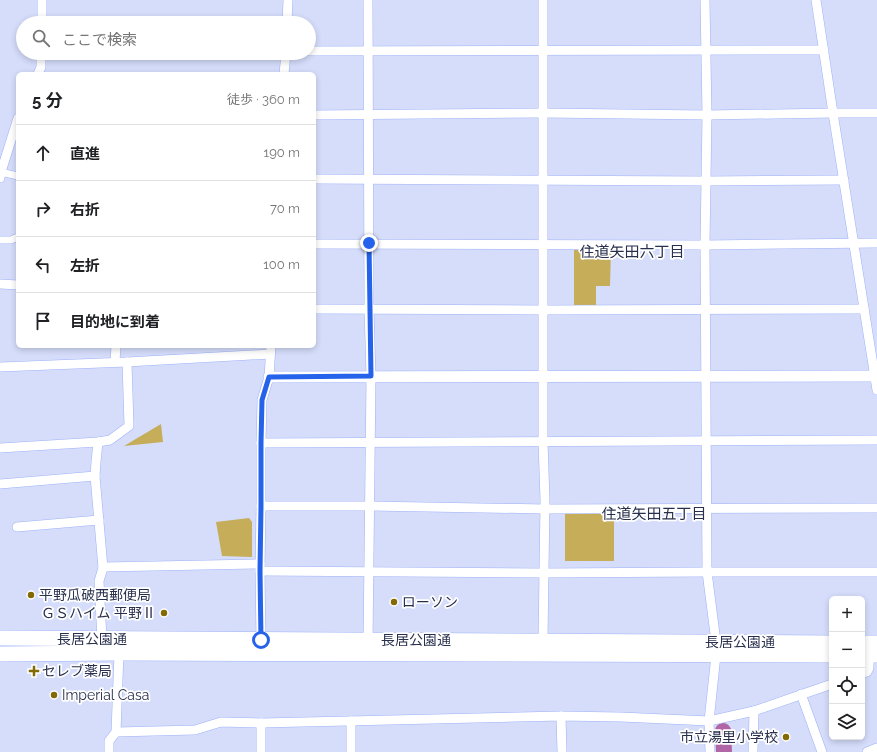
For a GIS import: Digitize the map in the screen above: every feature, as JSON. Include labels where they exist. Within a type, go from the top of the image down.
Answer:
[{"type":"highway","name":"長居公園通","points":[[0,638],[261,640],[368,647],[716,648],[829,643]]},
{"type":"highway","name":"長居公園通","points":[[0,654],[119,653],[543,641],[716,648],[829,655]]},
{"type":"street","points":[[42,0],[42,16]]},
{"type":"street","points":[[287,16],[288,0]]},
{"type":"street","points":[[368,0],[369,309],[371,376],[368,647]]},
{"type":"street","points":[[543,0],[544,113],[542,310],[545,509],[543,641]]},
{"type":"street","points":[[705,0],[707,116],[705,245],[707,572],[716,648],[709,721],[710,752]]},
{"type":"street","points":[[816,0],[877,390]]},
{"type":"street","points":[[316,51],[824,50]]},
{"type":"street","points":[[39,72],[40,60]]},
{"type":"street","points":[[284,72],[285,60]]},
{"type":"street","points":[[316,114],[544,113],[707,116],[833,113],[877,114]]},
{"type":"street","points":[[16,124],[0,174],[16,176]]},
{"type":"street","points":[[316,179],[706,181],[844,180]]},
{"type":"street","points":[[0,240],[11,240],[16,238]]},
{"type":"street","points":[[316,244],[705,245],[877,243]]},
{"type":"street","points":[[0,284],[16,285]]},
{"type":"street","points":[[316,309],[864,309]]},
{"type":"street","points":[[115,362],[116,348]]},
{"type":"street","points":[[0,367],[127,362],[270,350],[269,377],[262,400],[260,568],[261,640]]},
{"type":"street","points":[[0,448],[110,440],[129,426],[127,362]]},
{"type":"street","points":[[269,377],[876,376]]},
{"type":"street","points":[[261,443],[877,440]]},
{"type":"street","points":[[98,442],[95,476],[102,566],[98,581],[102,639]]},
{"type":"street","points":[[0,484],[95,476]]},
{"type":"street","points":[[261,506],[545,509],[877,508]]},
{"type":"street","points":[[17,527],[99,520]]},
{"type":"street","points":[[102,566],[543,573],[877,572]]},
{"type":"street","points":[[865,672],[867,672],[869,668],[869,650]]},
{"type":"street","points":[[109,752],[109,741],[116,732],[119,653]]},
{"type":"street","points":[[116,732],[195,730],[222,722],[261,723],[561,716],[709,721],[754,711],[829,685]]},
{"type":"street","points":[[801,694],[822,752]]},
{"type":"street","points":[[753,752],[754,711]]},
{"type":"street","points":[[561,716],[562,752]]},
{"type":"street","points":[[351,752],[352,721]]},
{"type":"street","points":[[261,723],[261,752]]},
{"type":"street","points":[[867,752],[877,748]]},
{"type":"shaded area","points":[[574,250],[611,250],[610,286],[596,286],[596,306],[574,306]]},
{"type":"shaded area","points":[[161,424],[163,442],[124,446]]},
{"type":"shaded area","points":[[565,512],[614,512],[614,561],[565,561]]},
{"type":"shaded area","points":[[249,518],[252,522],[252,557],[222,556],[216,522]]},
{"type":"waterway","points":[[723,731],[724,752]]},
{"type":"place","name":"平野瓜破西郵便局","points":[[31,595]]},
{"type":"place","name":"ローソン","points":[[394,602]]},
{"type":"place","name":"ＧＳハイム 平野Ⅱ","points":[[164,613]]},
{"type":"place","name":"セレブ薬局","points":[[34,671]]},
{"type":"place","name":"Imperial Casa","points":[[54,695]]},
{"type":"place","name":"市立湯里小学校","points":[[786,737]]},
{"type":"district","name":"住道矢田六丁目","points":[[632,252]]},
{"type":"district","name":"住道矢田五丁目","points":[[654,514]]},
{"type":"route","points":[[261,640],[260,571],[262,400],[269,377],[371,376],[369,243]]}]
